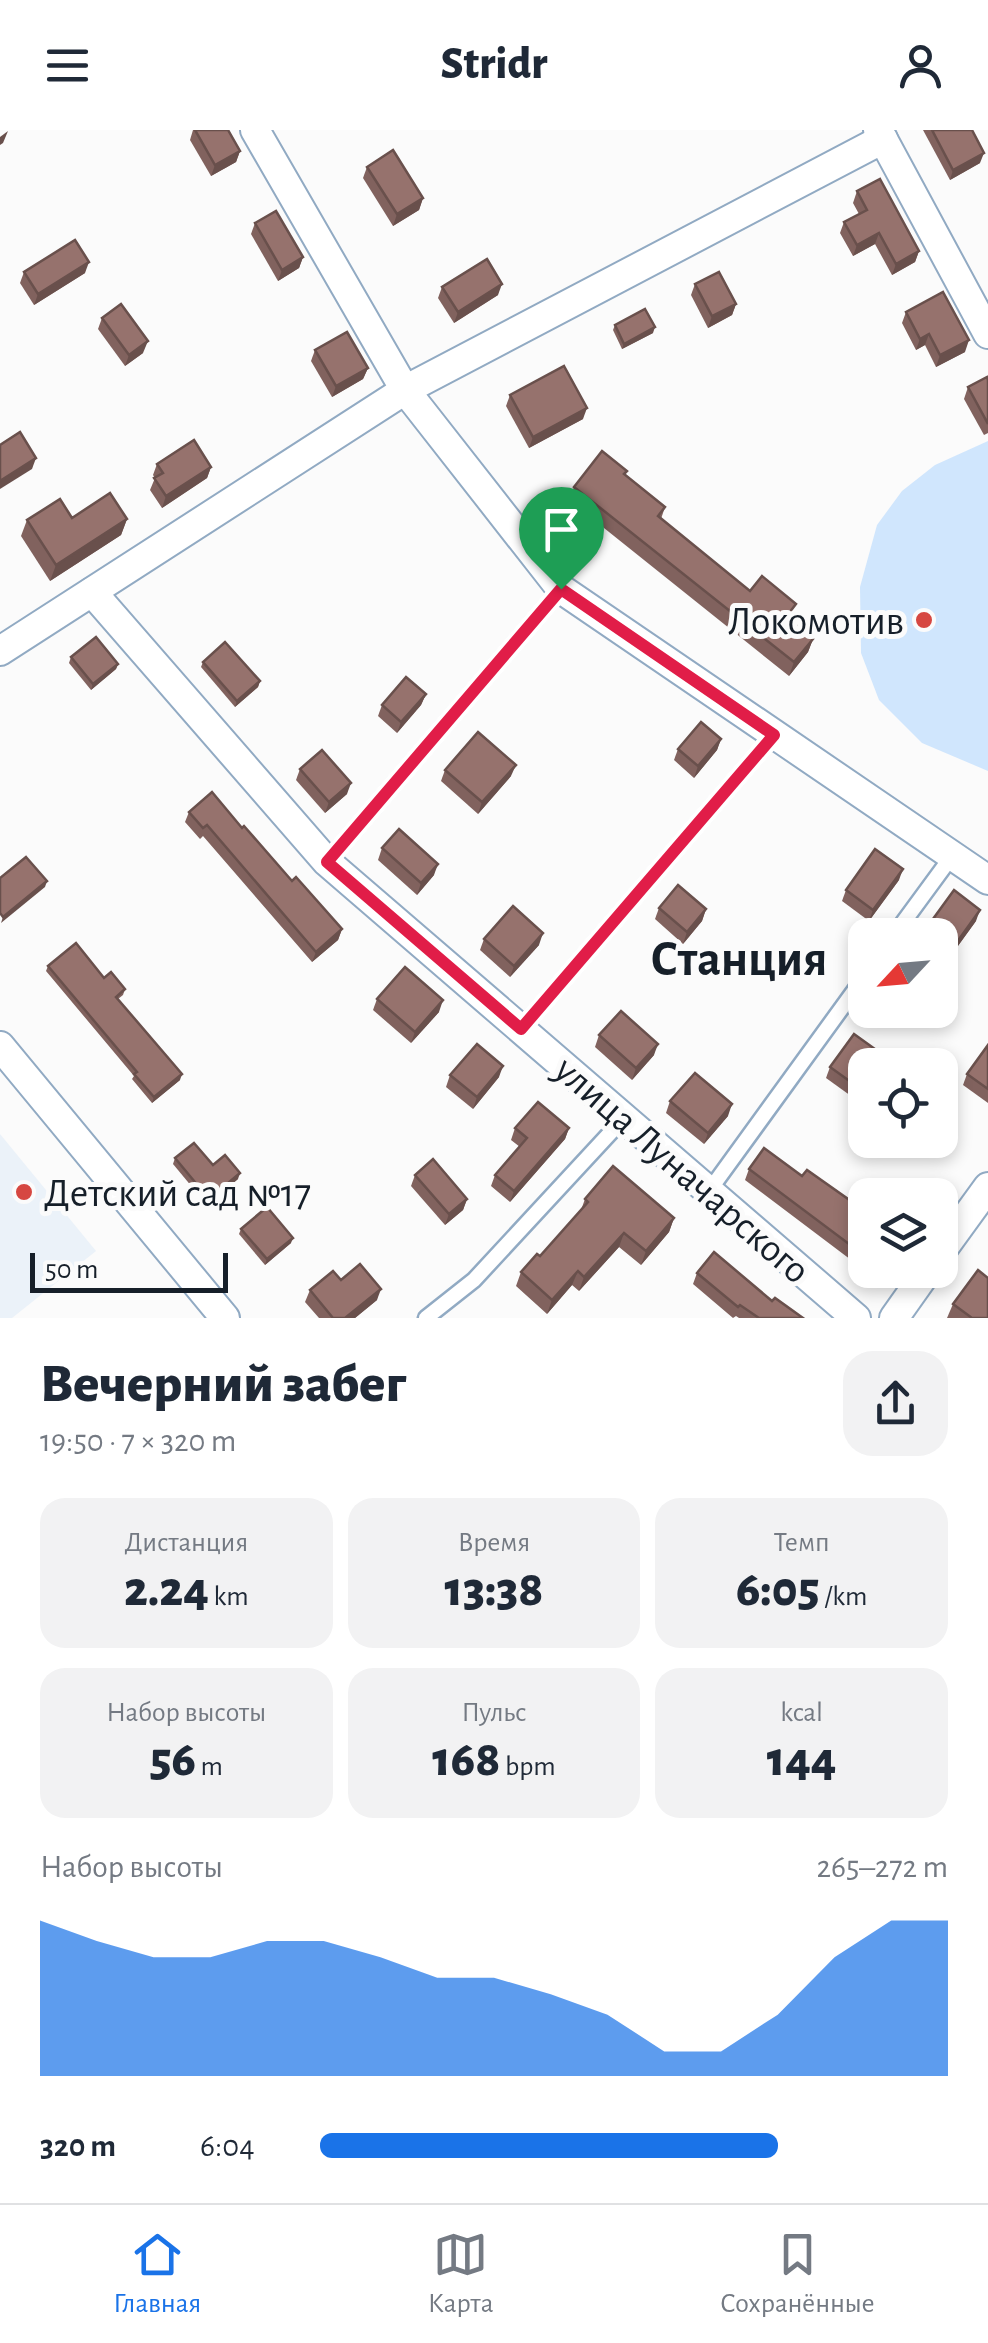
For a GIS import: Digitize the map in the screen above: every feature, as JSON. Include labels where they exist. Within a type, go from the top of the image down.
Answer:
[{"type":"street","points":[[255,130],[405,390],[561,589],[988,880]]},
{"type":"street","points":[[0,650],[405,390],[880,135],[988,334]]},
{"type":"street","name":"улица Луначарского","points":[[92,592],[327,862],[856,1318]]},
{"type":"street","points":[[0,1046],[225,1318]]},
{"type":"street","points":[[958,1228],[988,1186]]},
{"type":"street","points":[[894,1318],[915,1288]]},
{"type":"lane","points":[[327,862],[561,589]]},
{"type":"lane","points":[[521,1029],[774,735]]},
{"type":"lane","points":[[906,918],[952,856]]},
{"type":"lane","points":[[709,1192],[848,1000]]},
{"type":"lane","points":[[426,1318],[474,1280],[624,1118]]},
{"type":"shaded area","name":"Локомотив","points":[[988,441],[988,771],[922,743],[879,700],[861,653],[860,587],[877,525],[902,491],[935,465]]},
{"type":"shaded area","name":"Детский сад №17","points":[[0,1134],[96,1251],[12,1318],[0,1318]]},
{"type":"building","points":[[195,130],[228,130],[240,151],[215,165]]},
{"type":"building","points":[[932,130],[972,130],[984,153],[953,170]]},
{"type":"building","points":[[393,150],[423,198],[397,214],[367,167]]},
{"type":"building","points":[[880,179],[919,251],[896,264],[879,233],[857,245],[844,222],[867,210],[857,191]]},
{"type":"building","points":[[276,211],[303,257],[282,270],[255,223]]},
{"type":"building","points":[[75,240],[89,262],[38,294],[24,272]]},
{"type":"building","points":[[487,259],[502,284],[458,312],[442,287]]},
{"type":"building","points":[[719,272],[736,304],[712,316],[695,284]]},
{"type":"building","points":[[943,292],[969,340],[940,355],[929,334],[920,339],[906,312]]},
{"type":"building","points":[[121,304],[148,341],[129,355],[102,318]]},
{"type":"building","points":[[645,309],[655,327],[624,344],[615,325]]},
{"type":"building","points":[[347,332],[368,368],[336,386],[315,350]]},
{"type":"building","points":[[564,366],[587,408],[533,437],[510,395]]},
{"type":"building","points":[[987,377],[988,380],[988,424],[968,387]]},
{"type":"building","points":[[20,432],[36,458],[0,481],[0,445]]},
{"type":"building","points":[[194,440],[211,467],[166,496],[154,478],[163,473],[157,464]]},
{"type":"building","points":[[602,451],[665,507],[658,516],[750,591],[762,576],[796,604],[786,617],[813,639],[794,662],[574,487]]},
{"type":"building","points":[[110,493],[127,519],[56,565],[27,520],[60,499],[72,518]]},
{"type":"building","points":[[96,637],[118,664],[93,684],[71,657]]},
{"type":"building","points":[[225,642],[260,681],[237,701],[203,662]]},
{"type":"building","points":[[406,677],[426,694],[401,722],[382,705]]},
{"type":"building","points":[[701,722],[721,739],[698,766],[678,749]]},
{"type":"building","points":[[478,732],[516,765],[482,802],[445,770]]},
{"type":"building","points":[[322,750],[351,783],[329,802],[300,769]]},
{"type":"building","points":[[212,792],[292,881],[296,877],[342,929],[316,952],[207,825],[203,828],[189,812]]},
{"type":"building","points":[[399,829],[438,864],[421,883],[382,848]]},
{"type":"building","points":[[875,849],[903,869],[873,910],[846,890]]},
{"type":"building","points":[[26,857],[47,881],[3,917],[0,878]]},
{"type":"building","points":[[678,885],[706,909],[687,932],[659,908]]},
{"type":"building","points":[[954,890],[980,910],[958,941],[958,918],[934,918]]},
{"type":"building","points":[[513,906],[543,933],[514,966],[484,939]]},
{"type":"building","points":[[76,943],[104,978],[111,972],[125,989],[116,997],[182,1074],[154,1097],[48,966]]},
{"type":"building","points":[[405,967],[443,1000],[415,1032],[377,999]]},
{"type":"building","points":[[621,1011],[658,1044],[636,1068],[599,1035]]},
{"type":"building","points":[[854,1034],[873,1048],[848,1048],[848,1080],[830,1067]]},
{"type":"building","points":[[477,1044],[503,1066],[477,1097],[450,1075]]},
{"type":"building","points":[[988,1045],[988,1089],[967,1074]]},
{"type":"building","points":[[695,1073],[732,1104],[708,1133],[670,1101]]},
{"type":"building","points":[[538,1102],[569,1128],[514,1191],[495,1175],[527,1138],[515,1128]]},
{"type":"building","points":[[194,1143],[213,1165],[225,1155],[240,1173],[209,1199],[175,1158]]},
{"type":"building","points":[[764,1148],[802,1176],[807,1170],[848,1199],[848,1243],[749,1169]]},
{"type":"building","points":[[433,1159],[467,1199],[449,1214],[415,1175]]},
{"type":"building","points":[[613,1166],[674,1218],[646,1251],[624,1233],[584,1277],[578,1271],[552,1300],[521,1272],[588,1202],[585,1199]]},
{"type":"building","points":[[267,1207],[293,1238],[267,1259],[241,1229]]},
{"type":"building","points":[[714,1252],[772,1301],[775,1298],[803,1318],[759,1318],[738,1307],[697,1273]]},
{"type":"building","points":[[360,1264],[381,1289],[345,1318],[333,1318],[310,1290],[333,1271],[341,1280]]},
{"type":"building","points":[[978,1270],[988,1278],[988,1318],[972,1318],[953,1304]]},
{"type":"place","name":"Локомотив","points":[[924,620]]},
{"type":"place","name":"Детский сад №17","points":[[24,1192]]},
{"type":"district","name":"Станция","points":[[739,957]]},
{"type":"route","points":[[561,589],[774,735],[521,1029],[327,862],[561,589]]}]
